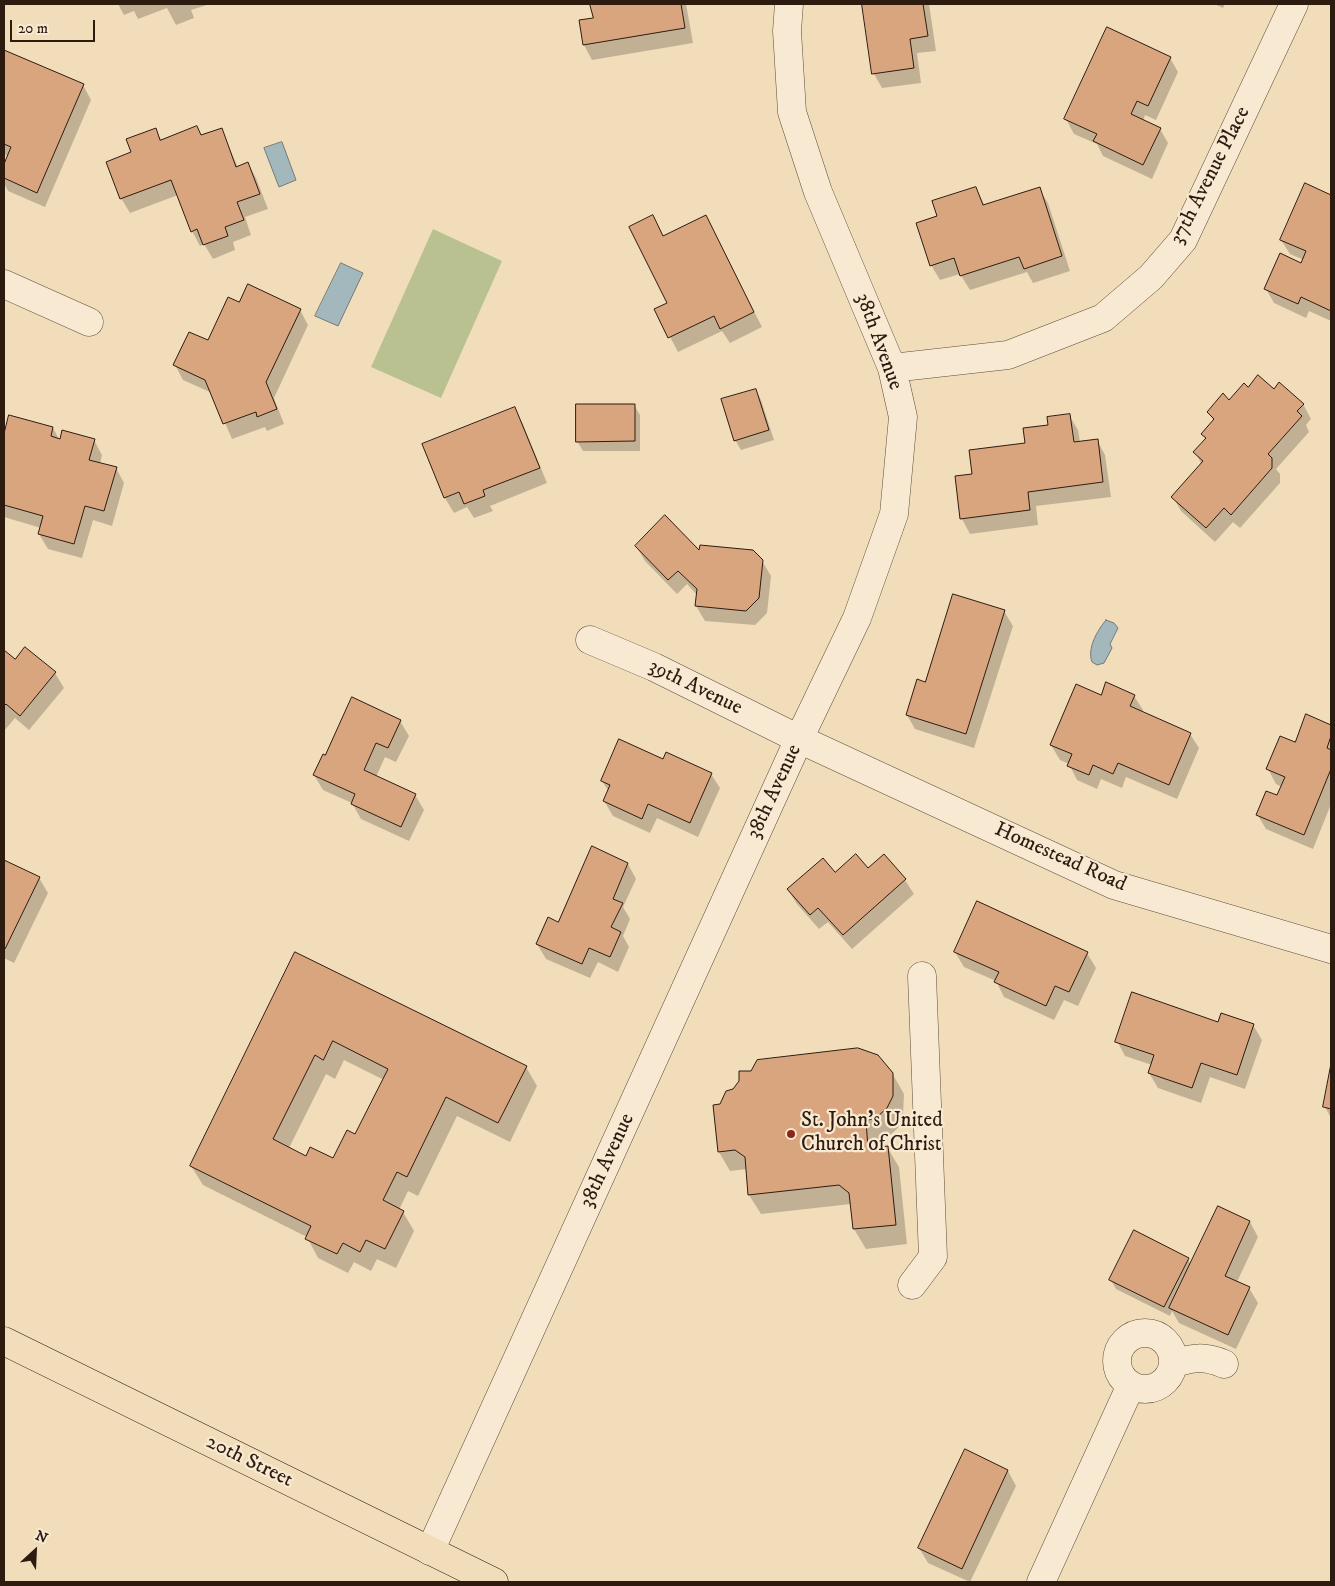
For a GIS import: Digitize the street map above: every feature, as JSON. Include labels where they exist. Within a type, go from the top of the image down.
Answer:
[{"type":"main road","name":"20th Street","points":[[4,1341],[494,1582]]},
{"type":"street","name":"38th Avenue","points":[[430,1551],[799,739],[857,618],[894,514],[903,417],[892,368],[818,192],[792,112],[787,31],[789,4]]},
{"type":"street","name":"37th Avenue Place","points":[[892,368],[1008,355],[1103,318],[1152,277],[1183,240],[1294,4]]},
{"type":"street","points":[[4,284],[89,322]]},
{"type":"street","name":"39th Avenue","points":[[590,640],[654,667],[799,739]]},
{"type":"street","name":"Homestead Road","points":[[799,739],[1114,885],[1331,949]]},
{"type":"street","points":[[912,1285],[933,1257],[922,976]]},
{"type":"street","points":[[1137,1334],[1155,1334],[1163,1338],[1169,1346],[1173,1364],[1166,1380],[1158,1386],[1149,1388],[1131,1385],[1119,1371],[1118,1353],[1122,1344],[1137,1334]]},
{"type":"street","points":[[1173,1364],[1192,1357],[1210,1358],[1224,1364]]},
{"type":"street","points":[[1041,1582],[1131,1385]]},
{"type":"green space","points":[[433,229],[502,261],[441,398],[371,367]]},
{"type":"water","points":[[282,142],[296,180],[279,187],[264,148]]},
{"type":"water","points":[[341,263],[363,273],[338,326],[315,316]]},
{"type":"water","points":[[1106,620],[1114,623],[1118,628],[1110,644],[1112,648],[1104,663],[1097,665],[1092,662],[1092,645],[1096,634]]},
{"type":"building","points":[[590,4],[681,4],[685,28],[583,45],[579,20],[593,18]]},
{"type":"building","points":[[862,4],[923,4],[928,36],[910,39],[914,68],[872,74]]},
{"type":"building","points":[[1107,27],[1171,57],[1148,106],[1137,101],[1131,114],[1161,128],[1143,165],[1093,141],[1097,134],[1064,119]]},
{"type":"building","points":[[4,50],[84,84],[37,193],[4,178],[4,164],[11,147],[4,144]]},
{"type":"building","points":[[197,126],[201,135],[222,128],[236,167],[248,162],[260,194],[237,202],[244,220],[225,227],[228,236],[203,245],[197,229],[191,232],[171,180],[120,199],[106,162],[131,152],[126,139],[156,128],[160,140]]},
{"type":"building","points":[[1305,183],[1331,195],[1331,311],[1301,297],[1298,304],[1264,289],[1280,253],[1301,263],[1306,251],[1280,240]]},
{"type":"building","points":[[976,187],[983,205],[1040,187],[1062,256],[1024,269],[1019,257],[960,276],[954,258],[930,266],[916,223],[937,216],[932,201]]},
{"type":"building","points":[[653,215],[663,236],[706,215],[754,312],[720,329],[714,316],[668,338],[654,309],[667,303],[629,227]]},
{"type":"building","points":[[248,284],[301,309],[266,382],[277,409],[257,417],[256,412],[223,424],[205,380],[173,365],[189,332],[208,340],[228,297],[239,302]]},
{"type":"building","points":[[1258,375],[1274,389],[1279,382],[1304,404],[1297,411],[1302,416],[1268,454],[1272,458],[1272,468],[1231,515],[1224,508],[1206,528],[1171,497],[1203,461],[1193,452],[1206,438],[1201,434],[1214,419],[1207,412],[1223,393],[1229,400],[1244,383],[1248,387]]},
{"type":"building","points":[[756,389],[769,430],[734,441],[721,399]]},
{"type":"building","points":[[576,404],[635,404],[635,441],[576,442]]},
{"type":"building","points":[[515,407],[540,468],[483,490],[485,496],[464,504],[459,492],[444,498],[422,444]]},
{"type":"building","points":[[1070,414],[1074,442],[1098,439],[1103,482],[1028,492],[1030,510],[960,519],[955,476],[972,474],[969,450],[1025,443],[1023,428],[1048,425],[1047,417]]},
{"type":"building","points":[[9,415],[53,427],[51,436],[60,439],[62,430],[95,439],[89,460],[117,467],[104,511],[85,506],[74,544],[38,534],[43,516],[4,505],[4,434]]},
{"type":"building","points":[[665,515],[699,550],[700,545],[753,550],[763,560],[759,598],[746,611],[695,606],[697,589],[678,571],[668,580],[635,546]]},
{"type":"building","points":[[953,594],[1005,610],[966,734],[906,715],[917,679],[925,682]]},
{"type":"building","points":[[25,647],[56,672],[20,716],[6,704],[4,706],[4,650],[15,659]]},
{"type":"building","points":[[1106,682],[1135,695],[1130,706],[1191,733],[1169,785],[1118,763],[1113,774],[1093,765],[1089,775],[1067,766],[1072,754],[1050,745],[1076,684],[1101,695]]},
{"type":"building","points":[[352,697],[401,720],[388,748],[376,743],[364,770],[416,794],[401,827],[351,804],[355,794],[313,775],[323,754],[325,755]]},
{"type":"building","points":[[1306,714],[1331,725],[1331,736],[1327,748],[1331,750],[1331,769],[1304,835],[1256,815],[1266,791],[1277,795],[1285,777],[1266,769],[1280,736],[1295,742]]},
{"type":"building","points":[[619,739],[663,759],[666,752],[712,773],[690,823],[648,804],[642,819],[603,801],[610,785],[601,781]]},
{"type":"building","points":[[592,846],[628,863],[613,899],[623,903],[611,927],[621,932],[610,957],[589,948],[582,964],[536,944],[548,917],[558,922]]},
{"type":"building","points":[[856,854],[868,868],[884,854],[906,879],[843,935],[818,908],[810,915],[787,889],[823,858],[835,872]]},
{"type":"building","points":[[4,860],[40,877],[5,949],[4,949]]},
{"type":"building","points":[[977,901],[1088,952],[1069,992],[1055,986],[1046,1006],[994,982],[999,972],[954,952]]},
{"type":"building","points":[[295,952],[527,1066],[498,1123],[446,1097],[407,1177],[397,1172],[383,1200],[404,1211],[385,1249],[366,1240],[360,1252],[343,1243],[337,1254],[305,1239],[311,1226],[190,1166]],"holes":[[[333,1041],[388,1069],[355,1134],[347,1130],[333,1158],[310,1147],[306,1156],[273,1139],[315,1055],[323,1060]]]},
{"type":"building","points":[[1132,992],[1218,1022],[1221,1013],[1254,1024],[1237,1075],[1201,1063],[1192,1088],[1148,1073],[1154,1055],[1115,1042]]},
{"type":"building","name":"St. John's United Church of Christ","points":[[858,1048],[878,1055],[893,1073],[893,1096],[887,1108],[877,1117],[866,1121],[868,1148],[888,1146],[896,1225],[853,1229],[849,1193],[839,1185],[748,1195],[745,1157],[735,1150],[718,1152],[713,1105],[720,1104],[726,1091],[733,1089],[739,1081],[739,1071],[751,1071],[757,1060]]},
{"type":"building","points":[[1331,1064],[1331,1109],[1323,1107]]},
{"type":"building","points":[[1218,1206],[1250,1221],[1225,1276],[1250,1287],[1228,1335],[1169,1308]]},
{"type":"building","points":[[1134,1230],[1189,1258],[1164,1307],[1109,1280]]},
{"type":"building","points":[[965,1449],[1008,1470],[962,1569],[918,1548]]},
{"type":"place","name":"St. John's United Church of Christ","points":[[791,1134]]}]
